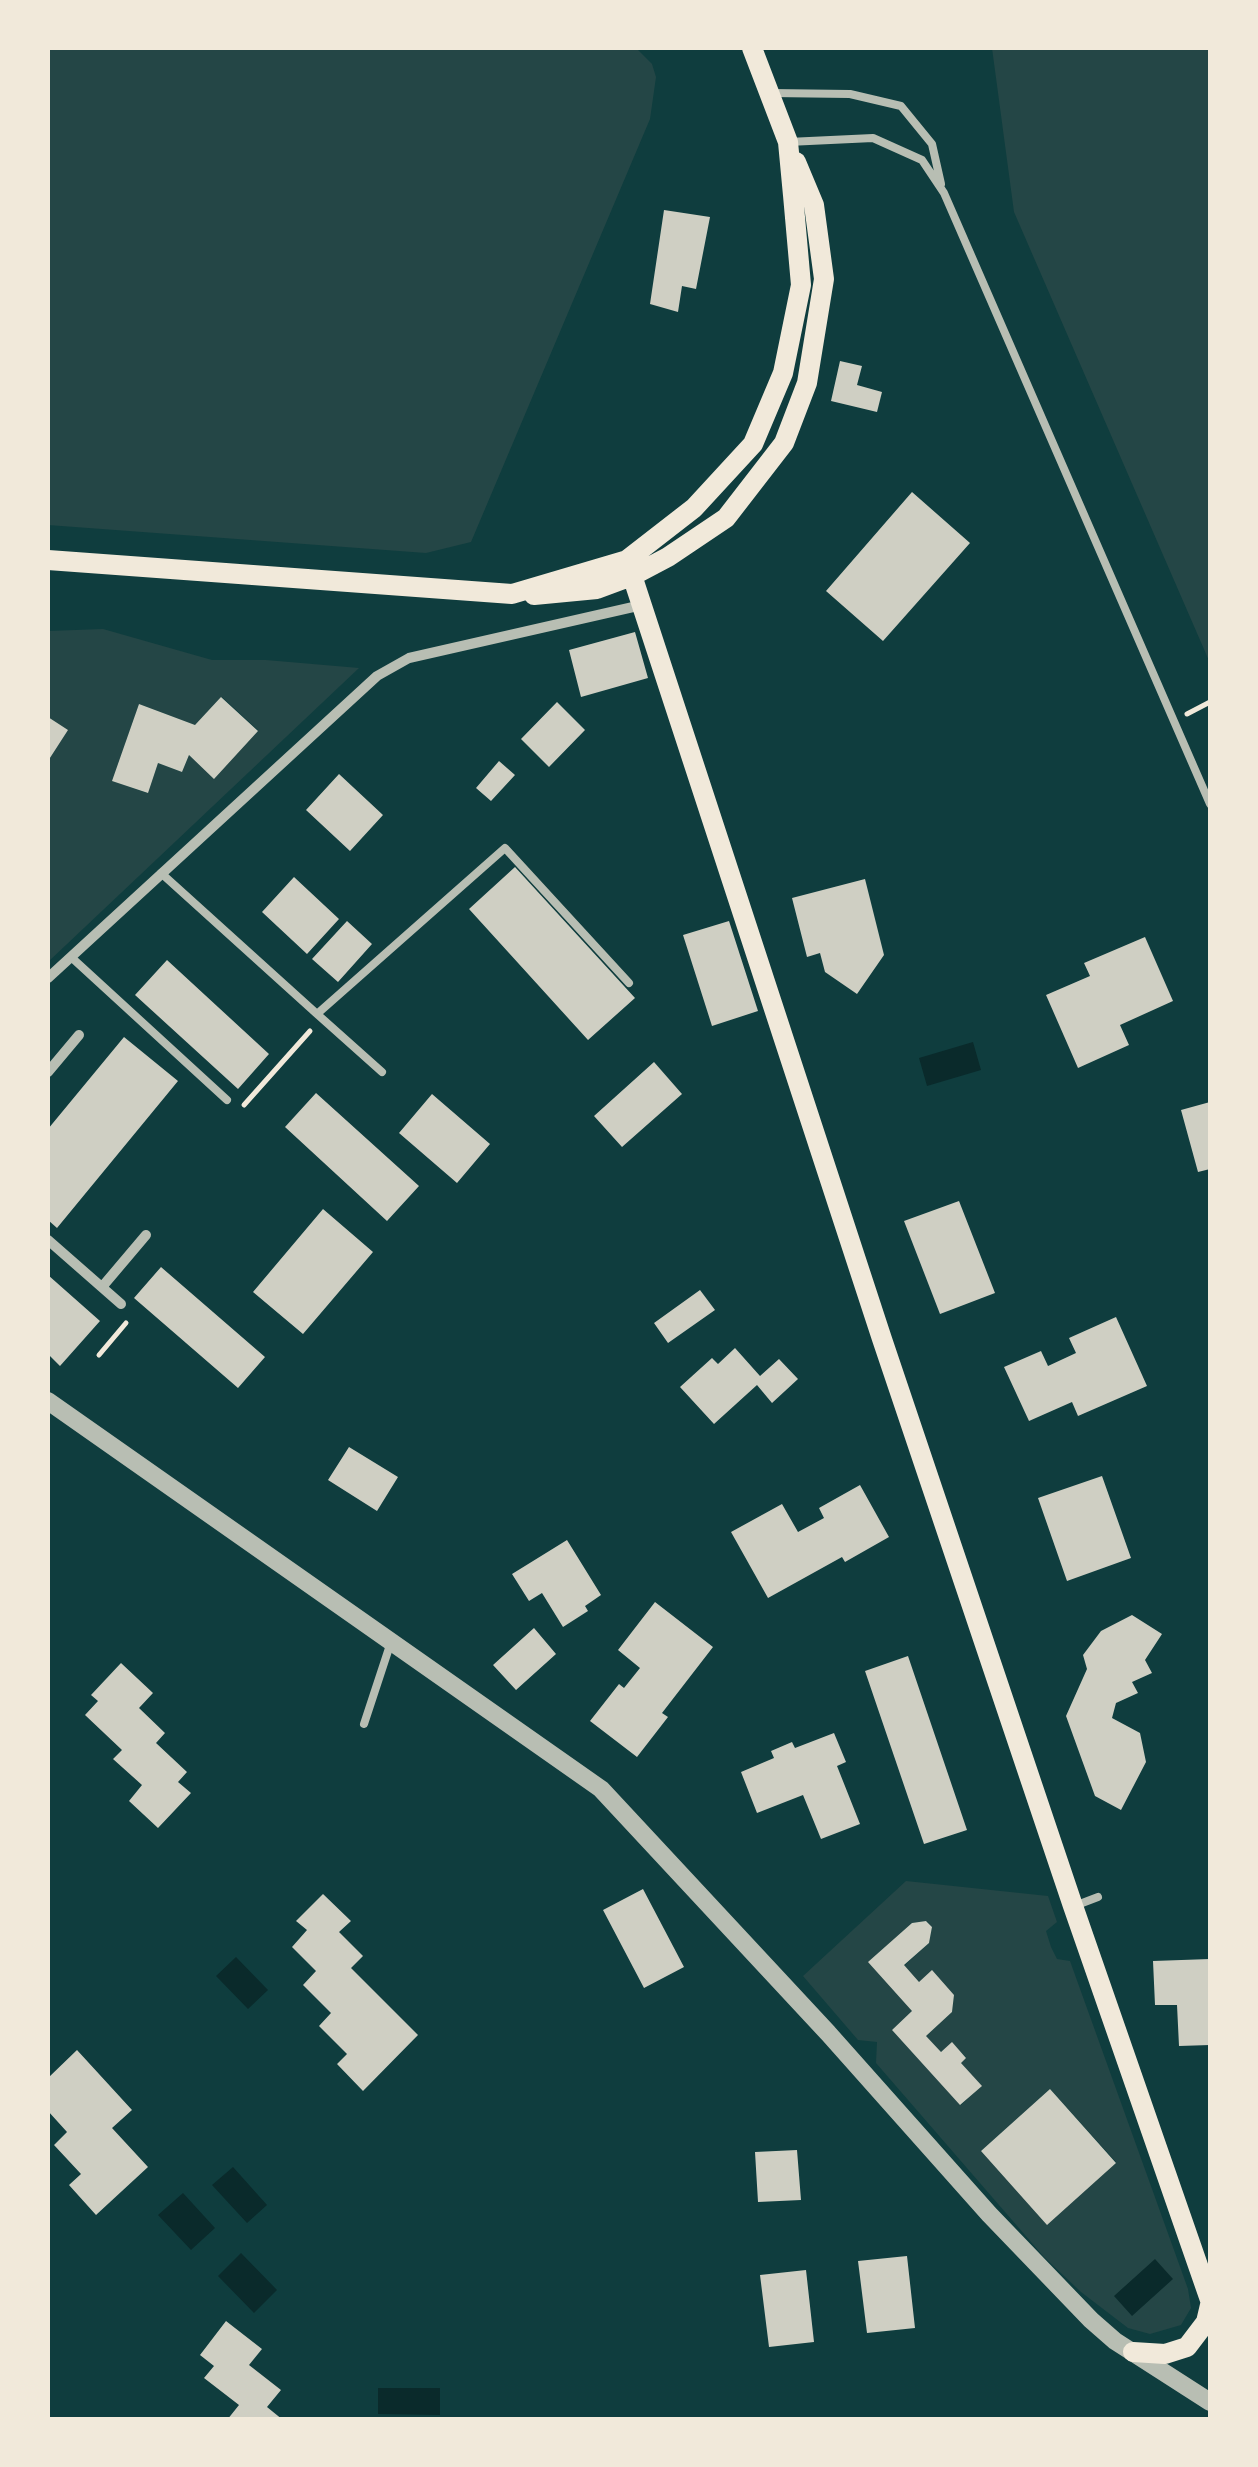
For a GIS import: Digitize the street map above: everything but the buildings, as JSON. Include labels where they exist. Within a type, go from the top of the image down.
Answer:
[{"type":"main road","points":[[48,560],[512,594],[562,594],[597,588],[726,518],[784,443],[807,383],[824,279],[814,205],[752,48]]},
{"type":"main road","points":[[630,568],[694,508],[753,444],[783,373],[801,284],[788,142]]},
{"type":"main road","points":[[630,568],[1072,1906],[1210,2302],[1200,2332],[1186,2347],[1165,2354],[1133,2352]]},
{"type":"street","points":[[48,978],[356,693],[409,658],[642,605]]},
{"type":"street","points":[[48,1072],[80,1035]]},
{"type":"street","points":[[102,1286],[146,1236]]},
{"type":"street","points":[[48,1240],[121,1304]]},
{"type":"street","points":[[48,1401],[574,1768],[612,1800],[828,2032],[1014,2242],[1091,2320],[1210,2402]]},
{"type":"lane","points":[[770,93],[850,94],[901,106],[932,144],[944,193],[1210,804]]},
{"type":"lane","points":[[788,142],[874,138],[922,160],[944,193]]},
{"type":"lane","points":[[317,1014],[504,848],[629,983]]},
{"type":"lane","points":[[161,873],[382,1072]]},
{"type":"lane","points":[[70,956],[227,1100]]},
{"type":"lane","points":[[364,1724],[391,1642]]},
{"type":"lane","points":[[1072,1906],[1098,1897]]},
{"type":"path","points":[[1175,720],[1210,702]]},
{"type":"path","points":[[238,1112],[314,1026]]},
{"type":"path","points":[[99,1354],[133,1314]]},
{"type":"shaded area","points":[[48,48],[636,48],[652,64],[656,77],[650,119],[471,542],[426,553],[48,525]]},
{"type":"shaded area","points":[[992,48],[1210,48],[1210,663],[1014,212]]},
{"type":"shaded area","points":[[103,629],[212,660],[359,668],[48,962],[48,761],[67,730],[48,717],[48,631]],"holes":[[[222,697],[258,730],[214,778],[189,755],[182,772],[158,763],[147,793],[113,781],[139,704],[195,725]]]},
{"type":"shaded area","points":[[973,1042],[981,1070],[927,1086],[919,1058]]},
{"type":"shaded area","points":[[906,1881],[1048,1896],[1057,1922],[1046,1931],[1051,1947],[1057,1959],[1070,1961],[1188,2289],[1191,2308],[1181,2325],[1150,2334],[1128,2328],[1081,2292],[1044,2257],[876,2063],[877,2042],[858,2040],[803,1976]],"holes":[[[927,1921],[932,1927],[929,1943],[904,1966],[919,1982],[869,1962],[912,1923]],[[943,1984],[954,1995],[952,2012],[926,2036],[941,2052],[952,2043],[966,2057],[961,2063],[981,2086],[961,2105],[892,2030]],[[1050,2089],[1116,2163],[981,2151]]]},
{"type":"shaded area","points":[[236,1957],[268,1990],[248,2009],[216,1976]]},
{"type":"shaded area","points":[[233,2167],[267,2205],[247,2223],[212,2185]]},
{"type":"shaded area","points":[[183,2193],[215,2228],[191,2250],[158,2215]]},
{"type":"shaded area","points":[[241,2253],[277,2290],[254,2313],[218,2276]]},
{"type":"shaded area","points":[[1155,2259],[1173,2279],[1132,2316],[1114,2296]]},
{"type":"shaded area","points":[[378,2388],[440,2388],[440,2415],[378,2414]]}]
